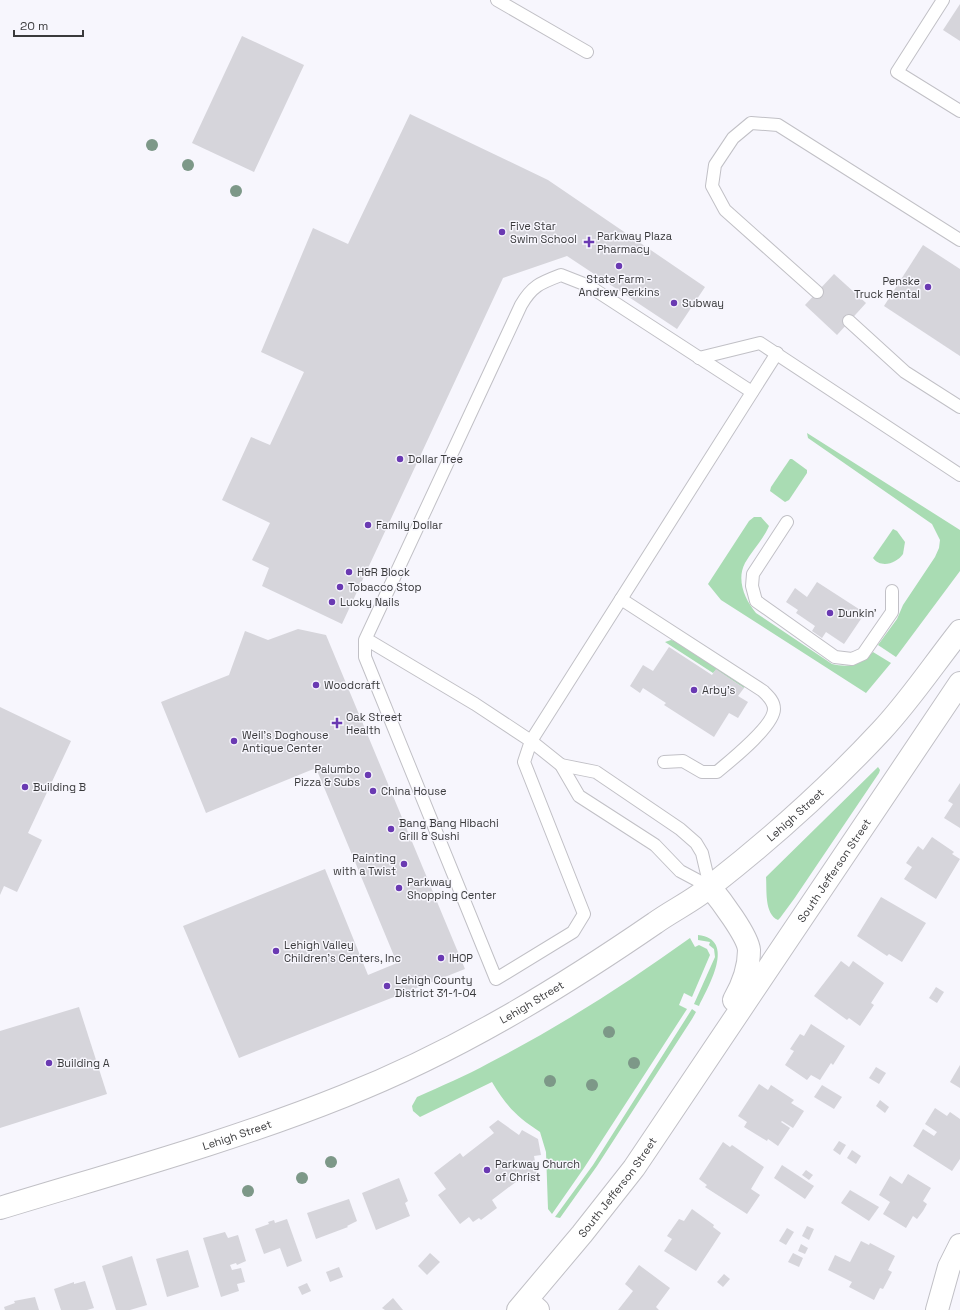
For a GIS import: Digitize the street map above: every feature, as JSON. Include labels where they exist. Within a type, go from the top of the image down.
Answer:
[{"type":"main road","name":"Lehigh Street","points":[[0,1208],[265,1127],[346,1096],[430,1059],[517,1013],[606,957],[657,921],[710,887],[799,812],[878,734],[960,631]]},
{"type":"main road","name":"South Jefferson Street","points":[[528,1307],[634,1168],[707,1057],[960,683]]},
{"type":"main road","name":"South Jefferson Street","points":[[707,1057],[743,983],[749,949],[732,916],[710,887]]},
{"type":"main road","points":[[937,1310],[949,1267],[960,1245]]},
{"type":"lane","points":[[497,0],[587,52]]},
{"type":"lane","points":[[944,0],[897,72],[960,111]]},
{"type":"lane","points":[[817,292],[725,210],[712,186],[715,165],[733,138],[751,124],[778,125],[960,240]]},
{"type":"lane","points":[[752,392],[589,286],[561,275],[537,284],[528,294],[366,639],[365,657],[496,979],[573,932],[584,914],[524,762],[531,742],[777,353]]},
{"type":"lane","points":[[850,321],[906,372],[960,407]]},
{"type":"lane","points":[[699,358],[760,343],[960,475]]},
{"type":"lane","points":[[787,522],[753,574],[752,586],[756,601],[835,657],[852,659],[863,654],[892,612],[892,591]]},
{"type":"lane","points":[[621,599],[763,691],[771,699],[774,710],[771,718],[761,732],[717,772],[702,772],[684,761],[664,762]]},
{"type":"lane","points":[[366,639],[475,704],[531,742],[561,765],[579,796],[655,845],[680,871],[710,887]]},
{"type":"lane","points":[[561,765],[596,772],[680,828],[696,843],[702,853],[710,887]]},
{"type":"green space","points":[[807,433],[960,530],[960,571],[896,657],[878,645],[897,619],[903,605],[935,557],[939,548],[940,540],[932,524],[808,438]]},
{"type":"green space","points":[[790,459],[807,470],[807,473],[789,500],[785,502],[770,491],[771,487]]},
{"type":"green space","points":[[754,517],[761,517],[769,526],[742,569],[741,576],[743,590],[748,602],[756,613],[832,664],[844,666],[859,663],[873,652],[891,663],[866,693],[721,600],[708,584],[749,521]]},
{"type":"green space","points":[[893,529],[897,531],[905,542],[903,554],[897,560],[889,564],[880,563],[873,558]]},
{"type":"green space","points":[[671,640],[675,641],[745,686],[744,688],[716,670],[713,673],[665,642]]},
{"type":"green space","points":[[878,767],[880,770],[879,773],[794,899],[778,920],[770,912],[768,907],[766,877]]},
{"type":"green space","points":[[698,935],[710,938],[716,945],[718,954],[713,976],[699,1006],[694,1004],[715,957],[714,949],[709,945],[710,942],[698,940]]},
{"type":"green space","points":[[690,938],[695,947],[699,945],[707,949],[710,955],[692,997],[684,993],[679,1005],[687,1009],[584,1168],[552,1214],[548,1209],[546,1152],[540,1132],[513,1110],[502,1098],[492,1082],[420,1117],[413,1111],[412,1106],[417,1097],[471,1072],[541,1035],[617,988]]},
{"type":"green space","points":[[692,1009],[696,1012],[692,1019],[597,1166],[560,1218],[555,1217],[593,1165]]},
{"type":"building","points":[[960,4],[960,41],[943,30]]},
{"type":"building","points":[[242,36],[304,65],[254,172],[192,143]]},
{"type":"building","points":[[410,114],[548,180],[705,287],[677,329],[567,256],[503,278],[342,624],[262,586],[269,568],[252,560],[270,523],[222,500],[251,437],[270,445],[304,372],[261,352],[313,228],[348,244]]},
{"type":"building","name":"Penske Truck Rental","points":[[923,245],[960,269],[960,356],[884,306]]},
{"type":"building","points":[[834,274],[866,303],[837,335],[805,305]]},
{"type":"building","name":"Dunkin'","points":[[817,582],[865,613],[844,644],[826,632],[822,638],[812,631],[815,626],[796,613],[798,610],[786,602],[795,588],[807,597]]},
{"type":"building","name":"Parkway Shopping Center","points":[[298,629],[326,635],[465,969],[239,1058],[183,926],[325,869],[368,975],[397,963],[316,768],[206,813],[161,702],[229,675],[245,631],[268,640]]},
{"type":"building","name":"Arby's","points":[[669,647],[712,675],[716,669],[744,688],[738,696],[748,702],[738,718],[729,713],[714,737],[664,705],[666,703],[643,688],[640,693],[630,686],[643,665],[653,671]]},
{"type":"building","name":"Building B","points":[[0,707],[71,741],[28,833],[42,840],[17,892],[4,886],[0,895]]},
{"type":"building","points":[[960,783],[960,828],[944,818],[953,804],[948,801]]},
{"type":"building","points":[[932,837],[954,852],[952,854],[960,859],[936,899],[904,879],[912,867],[906,863],[918,846],[923,850]]},
{"type":"building","points":[[881,897],[926,923],[902,962],[889,954],[887,956],[857,936]]},
{"type":"building","points":[[841,961],[849,967],[853,961],[884,983],[871,1003],[874,1005],[860,1026],[849,1018],[847,1020],[814,996]]},
{"type":"building","points":[[936,987],[944,992],[937,1003],[929,998]]},
{"type":"building","name":"Building A","points":[[79,1007],[107,1094],[0,1128],[0,1031]]},
{"type":"building","points":[[811,1024],[845,1046],[833,1065],[831,1063],[820,1080],[811,1075],[807,1080],[785,1065],[794,1051],[790,1049],[800,1034],[804,1036]]},
{"type":"building","points":[[960,1065],[960,1088],[950,1082]]},
{"type":"building","points":[[876,1067],[886,1073],[879,1084],[869,1078]]},
{"type":"building","points":[[759,1084],[768,1090],[771,1085],[794,1100],[791,1103],[804,1111],[793,1128],[782,1121],[781,1122],[790,1128],[778,1146],[768,1139],[767,1141],[744,1127],[747,1122],[738,1116]]},
{"type":"building","points":[[822,1085],[842,1097],[834,1109],[814,1097]]},
{"type":"building","points":[[880,1100],[889,1107],[885,1113],[876,1106]]},
{"type":"building","points":[[935,1108],[947,1116],[950,1112],[960,1119],[960,1159],[952,1171],[913,1146],[923,1129],[934,1136],[937,1132],[925,1124]]},
{"type":"building","name":"Parkway Church of Christ","points":[[498,1120],[519,1135],[522,1130],[538,1139],[541,1155],[534,1156],[538,1178],[531,1183],[525,1175],[492,1200],[497,1208],[481,1220],[479,1218],[473,1222],[469,1217],[460,1224],[438,1195],[446,1189],[434,1173],[460,1153],[463,1157],[494,1133],[489,1127]]},
{"type":"building","points":[[839,1141],[846,1145],[840,1155],[833,1150]]},
{"type":"building","points":[[723,1142],[730,1147],[732,1145],[764,1167],[751,1189],[760,1195],[747,1214],[705,1187],[707,1185],[699,1179]]},
{"type":"building","points":[[852,1150],[861,1156],[856,1164],[847,1158]]},
{"type":"building","points":[[782,1165],[814,1186],[805,1199],[774,1178]]},
{"type":"building","points":[[806,1170],[813,1175],[809,1180],[802,1175]]},
{"type":"building","points":[[908,1174],[931,1188],[923,1201],[927,1204],[923,1211],[917,1219],[913,1216],[906,1228],[883,1214],[890,1202],[879,1195],[890,1176],[902,1184]]},
{"type":"building","points":[[399,1178],[408,1201],[405,1203],[410,1216],[376,1230],[362,1193]]},
{"type":"building","points":[[850,1190],[879,1207],[869,1221],[841,1203]]},
{"type":"building","points":[[349,1199],[357,1221],[347,1226],[348,1227],[316,1239],[307,1213]]},
{"type":"building","points":[[692,1209],[714,1225],[713,1227],[721,1233],[696,1271],[664,1251],[672,1239],[667,1236],[679,1219],[684,1221]]},
{"type":"building","points":[[287,1219],[302,1261],[287,1267],[280,1248],[264,1254],[255,1229],[269,1224],[268,1222],[274,1220],[275,1223]]},
{"type":"building","points":[[807,1226],[814,1229],[809,1240],[802,1236]]},
{"type":"building","points":[[787,1228],[794,1232],[786,1245],[779,1241]]},
{"type":"building","points":[[225,1232],[228,1238],[238,1235],[246,1261],[237,1265],[236,1263],[230,1265],[232,1270],[241,1268],[245,1282],[237,1284],[239,1291],[221,1297],[203,1238]]},
{"type":"building","points":[[861,1241],[869,1245],[870,1243],[895,1256],[888,1270],[892,1272],[883,1289],[880,1288],[874,1300],[849,1287],[852,1282],[828,1270],[835,1255],[850,1262]]},
{"type":"building","points":[[801,1244],[808,1248],[805,1254],[798,1251]]},
{"type":"building","points":[[188,1250],[199,1287],[167,1297],[156,1259]]},
{"type":"building","points":[[430,1253],[440,1262],[427,1275],[418,1266]]},
{"type":"building","points":[[793,1253],[803,1258],[799,1267],[788,1262]]},
{"type":"building","points":[[132,1256],[147,1305],[130,1310],[116,1310],[102,1266]]},
{"type":"building","points":[[639,1265],[670,1288],[656,1307],[659,1310],[618,1310],[633,1291],[625,1284]]},
{"type":"building","points":[[339,1267],[343,1277],[330,1282],[326,1272]]},
{"type":"building","points":[[724,1274],[730,1279],[723,1287],[717,1282]]},
{"type":"building","points":[[85,1281],[94,1308],[87,1310],[61,1310],[54,1289],[74,1282],[74,1284]]},
{"type":"building","points":[[307,1283],[311,1291],[302,1295],[298,1287]]},
{"type":"building","points":[[35,1297],[39,1310],[5,1310],[4,1307],[15,1303],[14,1301]]},
{"type":"building","points":[[393,1298],[403,1310],[385,1310],[382,1308]]},
{"type":"place","name":"Five Star Swim School","points":[[502,232]]},
{"type":"place","name":"Parkway Plaza Pharmacy","points":[[589,242]]},
{"type":"place","name":"State Farm - Andrew Perkins","points":[[619,266]]},
{"type":"place","name":"Penske Truck Rental","points":[[928,287]]},
{"type":"place","name":"Subway","points":[[674,303]]},
{"type":"place","name":"Dollar Tree","points":[[400,459]]},
{"type":"place","name":"Family Dollar","points":[[368,525]]},
{"type":"place","name":"H&R Block","points":[[349,572]]},
{"type":"place","name":"Tobacco Stop","points":[[340,587]]},
{"type":"place","name":"Lucky Nails","points":[[332,602]]},
{"type":"place","name":"Dunkin'","points":[[830,613]]},
{"type":"place","name":"Woodcraft","points":[[316,685]]},
{"type":"place","name":"Arby's","points":[[694,690]]},
{"type":"place","name":"Oak Street Health","points":[[337,723]]},
{"type":"place","name":"Weil's Doghouse Antique Center","points":[[234,741]]},
{"type":"place","name":"Palumbo Pizza & Subs","points":[[368,775]]},
{"type":"place","name":"Building B","points":[[25,787]]},
{"type":"place","name":"China House","points":[[373,791]]},
{"type":"place","name":"Bang Bang Hibachi Grill & Sushi","points":[[391,829]]},
{"type":"place","name":"Painting with a Twist","points":[[404,864]]},
{"type":"place","name":"Parkway Shopping Center","points":[[399,888]]},
{"type":"place","name":"Lehigh Valley Children's Centers, Inc","points":[[276,951]]},
{"type":"place","name":"IHOP","points":[[441,958]]},
{"type":"place","name":"Lehigh County District 31-1-04","points":[[387,986]]},
{"type":"place","name":"Building A","points":[[49,1063]]},
{"type":"place","name":"Parkway Church of Christ","points":[[487,1170]]}]
